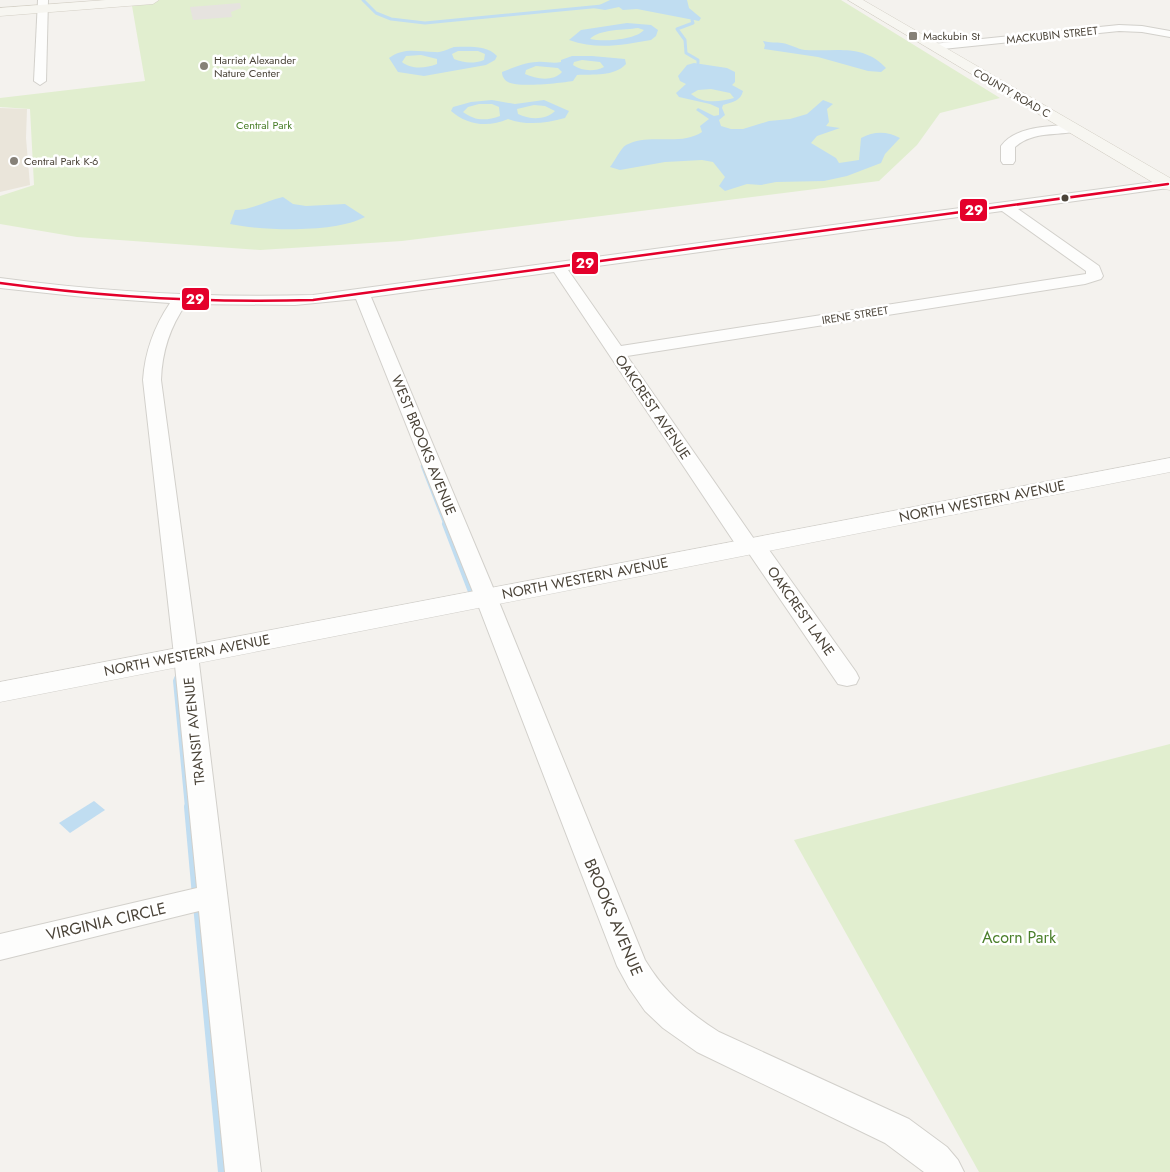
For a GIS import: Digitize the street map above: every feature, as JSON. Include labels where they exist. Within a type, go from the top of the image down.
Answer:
[{"type":"main road","points":[[0,12],[43,4],[153,0]]},
{"type":"main road","name":"COUNTY ROAD C","points":[[854,0],[1169,184]]},
{"type":"street","points":[[40,81],[43,4]]},
{"type":"street","name":"MACKUBIN STREET","points":[[933,47],[1114,28],[1142,29],[1170,34]]},
{"type":"street","points":[[1008,161],[1008,146],[1018,138],[1035,133],[1074,128]]},
{"type":"street","points":[[0,283],[90,293],[281,301],[362,294],[1169,184]]},
{"type":"street","name":"IRENE STREET","points":[[616,352],[1076,281],[1095,276],[1093,269],[1005,206]]},
{"type":"street","name":"OAKCREST AVENUE","points":[[558,267],[751,546]]},
{"type":"street","name":"WEST BROOKS AVENUE","points":[[362,294],[486,597]]},
{"type":"street","name":"TRANSIT AVENUE","points":[[182,298],[162,328],[155,346],[152,364],[243,1172]]},
{"type":"street","name":"NORTH WESTERN AVENUE","points":[[0,692],[1170,465]]},
{"type":"street","name":"OAKCREST LANE","points":[[751,546],[847,678]]},
{"type":"street","name":"BROOKS AVENUE","points":[[486,597],[632,966],[642,984],[659,1007],[681,1025],[708,1042],[897,1131],[935,1159],[946,1172]]},
{"type":"street","name":"VIRGINIA CIRCLE","points":[[0,947],[212,896]]},
{"type":"shaded area","points":[[240,3],[241,8],[231,12],[232,17],[193,20],[190,7]]},
{"type":"shaded area","name":"Central Park K-6","points":[[0,108],[27,109],[26,138],[30,185],[0,192]]},
{"type":"green space","name":"Central Park","points":[[131,0],[841,0],[1000,98],[940,113],[917,145],[879,181],[402,241],[260,250],[77,237],[0,224],[0,196],[34,185],[30,109],[0,107],[0,98],[145,81]]},
{"type":"green space","name":"Acorn Park","points":[[1170,744],[1170,1172],[979,1172],[794,840]]},
{"type":"water","points":[[610,0],[687,0],[689,8],[701,18],[699,21],[637,9],[623,10],[619,7],[605,10],[593,8]]},
{"type":"water","points":[[627,23],[651,25],[658,30],[656,36],[651,40],[600,46],[569,40],[581,30]],"holes":[[[638,28],[644,30],[626,38],[590,39],[599,33]]]},
{"type":"water","points":[[763,41],[785,44],[805,50],[848,50],[858,52],[877,60],[886,68],[881,72],[868,71],[818,57],[764,49]]},
{"type":"water","points":[[454,47],[483,48],[497,56],[495,60],[486,65],[424,76],[398,72],[389,58],[400,52],[437,52]],"holes":[[[458,51],[478,51],[485,54],[484,60],[469,62],[454,59],[452,54]],[[421,55],[437,59],[437,64],[419,68],[402,62],[406,56]]]},
{"type":"water","points":[[572,56],[592,56],[625,59],[626,64],[616,71],[609,73],[577,75],[573,81],[550,84],[513,84],[504,79],[502,75],[502,72],[524,64],[533,62],[558,63]],"holes":[[[582,60],[600,62],[604,67],[588,70],[580,69],[573,65],[574,62]],[[536,66],[558,68],[562,72],[554,77],[544,79],[525,74],[526,70]]]},
{"type":"water","points":[[694,63],[727,68],[735,72],[735,82],[732,85],[743,91],[738,99],[723,105],[722,108],[725,115],[719,120],[721,126],[731,129],[743,129],[769,121],[790,119],[807,114],[823,100],[833,104],[827,109],[829,122],[826,126],[840,128],[817,136],[811,143],[836,158],[839,163],[859,160],[861,138],[881,133],[900,138],[885,154],[881,163],[847,176],[824,181],[776,182],[761,185],[747,184],[725,191],[719,186],[725,177],[713,162],[702,160],[665,162],[620,170],[610,167],[624,147],[635,141],[684,139],[702,132],[700,126],[709,119],[696,110],[698,108],[714,116],[719,115],[719,108],[679,97],[676,93],[686,84],[680,81],[678,76],[687,65]],"holes":[[[711,89],[730,93],[734,98],[717,101],[706,101],[691,94],[698,90]]]},
{"type":"water","points":[[492,100],[515,104],[544,100],[569,111],[565,118],[544,122],[530,123],[508,119],[493,124],[478,124],[457,116],[451,111],[453,107],[471,102]],"holes":[[[479,104],[492,104],[499,107],[500,116],[481,119],[463,112],[468,107]],[[534,105],[545,106],[555,111],[547,116],[538,118],[518,114],[517,109]]]},
{"type":"water","points":[[283,197],[293,204],[306,206],[345,204],[365,217],[336,226],[299,229],[261,228],[230,224],[235,210],[253,207]]},
{"type":"water","points":[[94,801],[105,810],[70,833],[59,823]]},
{"type":"waterway","points":[[363,0],[376,13],[391,19],[425,23],[602,6]]},
{"type":"waterway","points":[[692,20],[693,23],[677,29],[685,40],[686,53],[698,60],[698,63]]},
{"type":"waterway","points":[[423,466],[446,525]]},
{"type":"waterway","points":[[445,524],[473,597]]},
{"type":"waterway","points":[[179,674],[176,681],[188,808]]},
{"type":"waterway","points":[[188,807],[196,896]]},
{"type":"waterway","points":[[197,905],[222,1172]]},
{"type":"transit line","name":"29","points":[[0,283],[168,298],[259,301],[313,300],[1168,184]]},
{"type":"place","name":"Mackubin St","points":[[913,36]]},
{"type":"place","name":"Harriet Alexander Nature Center","points":[[204,66]]},
{"type":"place","name":"Central Park K-6","points":[[14,161]]}]
